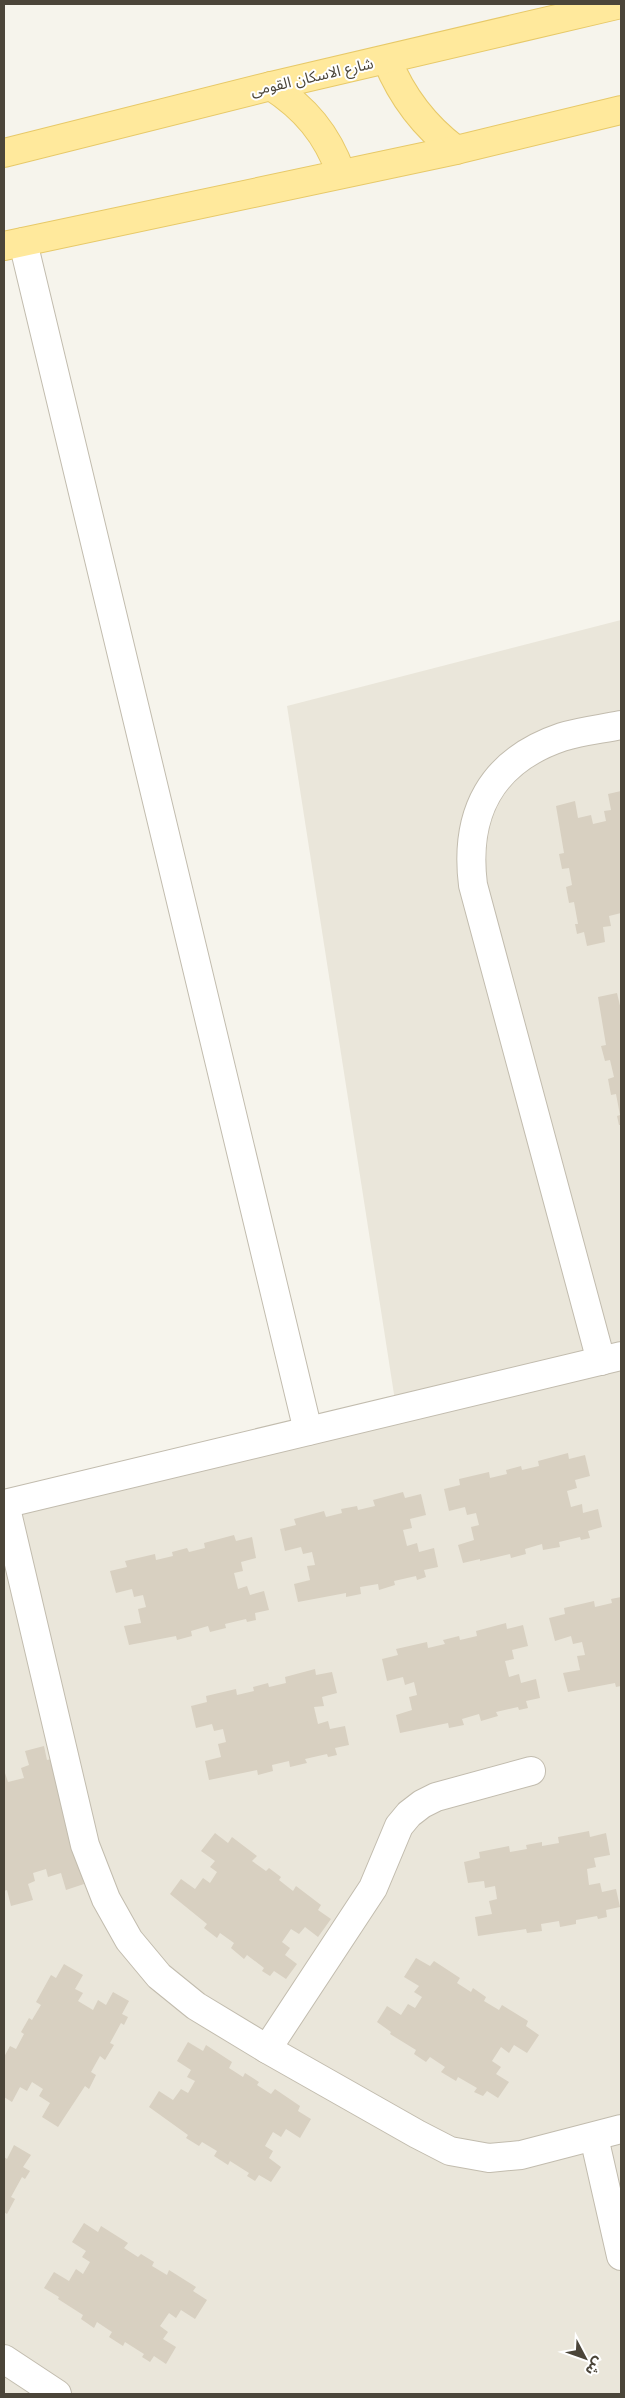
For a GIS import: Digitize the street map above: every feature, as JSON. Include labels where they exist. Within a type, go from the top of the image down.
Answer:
[{"type":"main road","name":"شارع الاسكان القومى","points":[[4,153],[270,86],[621,4]]},
{"type":"main road","points":[[387,60],[407,101],[438,136],[456,150]]},
{"type":"main road","points":[[270,86],[290,98],[307,114],[333,152],[341,173]]},
{"type":"main road","points":[[13,244],[456,150],[621,110]]},
{"type":"street","points":[[13,244],[308,1431]]},
{"type":"street","points":[[621,725],[563,737],[538,746],[515,761],[495,781],[481,804],[472,830],[470,857],[473,885],[611,1359],[4,1504],[85,1845],[106,1899],[129,1940],[160,1976],[196,2006],[267,2050],[416,2134],[450,2151],[488,2158],[521,2154],[621,2129]]},
{"type":"street","points":[[267,2050],[373,1888],[399,1826],[409,1814],[422,1804],[436,1797],[531,1771]]},
{"type":"street","points":[[594,2137],[621,2256]]},
{"type":"street","points":[[4,2359],[57,2394]]},
{"type":"shaded area","points":[[621,620],[621,2394],[4,2394],[4,1510],[398,1420],[287,706]]},
{"type":"building","points":[[621,791],[621,913],[609,916],[611,926],[603,927],[605,942],[587,946],[584,932],[577,934],[575,924],[578,924],[574,902],[569,903],[566,887],[572,885],[569,868],[562,869],[559,854],[564,853],[556,806],[575,801],[578,818],[591,815],[593,824],[606,821],[604,811],[611,810],[608,794]]},
{"type":"building","points":[[617,993],[621,1010],[621,1125],[619,1125],[617,1116],[620,1115],[616,1094],[611,1095],[608,1079],[614,1077],[610,1060],[605,1061],[601,1046],[606,1045],[598,997]]},
{"type":"building","points":[[568,1453],[569,1459],[585,1455],[590,1476],[575,1480],[577,1488],[567,1491],[571,1507],[582,1504],[583,1513],[598,1509],[602,1527],[588,1531],[590,1538],[581,1540],[580,1537],[559,1542],[560,1547],[543,1550],[542,1544],[525,1549],[526,1554],[511,1558],[510,1554],[463,1563],[458,1545],[474,1540],[471,1527],[479,1525],[476,1513],[467,1515],[465,1507],[449,1511],[444,1489],[460,1485],[459,1479],[489,1472],[490,1478],[507,1474],[506,1470],[521,1466],[522,1470],[539,1466],[538,1461]]},
{"type":"building","points":[[403,1492],[405,1498],[421,1494],[426,1515],[410,1519],[412,1528],[403,1530],[407,1546],[417,1543],[419,1552],[434,1548],[438,1567],[424,1570],[426,1577],[417,1580],[416,1576],[394,1581],[395,1585],[379,1590],[378,1584],[360,1587],[361,1594],[346,1597],[346,1593],[298,1602],[294,1584],[310,1580],[307,1566],[315,1565],[312,1552],[303,1554],[301,1547],[285,1551],[280,1529],[296,1525],[294,1519],[324,1511],[326,1517],[342,1513],[341,1509],[357,1506],[358,1510],[375,1506],[373,1500]]},
{"type":"building","points":[[234,1535],[236,1541],[252,1537],[256,1558],[241,1562],[243,1571],[234,1573],[238,1589],[247,1586],[250,1595],[264,1591],[269,1610],[255,1613],[256,1620],[247,1622],[246,1619],[225,1624],[226,1628],[210,1632],[208,1626],[191,1631],[192,1636],[177,1640],[176,1636],[129,1645],[124,1626],[141,1623],[138,1609],[146,1607],[143,1595],[134,1597],[132,1589],[116,1593],[110,1571],[127,1567],[125,1561],[155,1554],[156,1560],[173,1556],[172,1552],[187,1548],[189,1552],[205,1548],[204,1543]]},
{"type":"building","points":[[621,1597],[621,1686],[616,1687],[615,1683],[568,1692],[563,1673],[580,1670],[577,1656],[585,1655],[582,1642],[573,1644],[571,1636],[555,1641],[549,1618],[565,1614],[564,1608],[594,1601],[595,1607],[612,1603],[611,1599]]},
{"type":"building","points":[[506,1623],[507,1629],[523,1625],[528,1646],[512,1650],[514,1659],[505,1661],[509,1677],[519,1674],[521,1683],[536,1679],[540,1698],[526,1701],[528,1708],[519,1710],[518,1707],[496,1712],[498,1716],[481,1721],[479,1714],[462,1719],[464,1725],[449,1728],[448,1723],[400,1733],[396,1715],[412,1710],[409,1697],[417,1695],[414,1682],[405,1685],[403,1677],[387,1681],[382,1659],[398,1655],[396,1649],[427,1642],[428,1648],[445,1644],[443,1640],[459,1636],[460,1640],[477,1636],[476,1631]]},
{"type":"building","points":[[315,1669],[316,1675],[332,1672],[337,1693],[322,1697],[324,1706],[314,1707],[318,1724],[328,1721],[330,1729],[345,1726],[349,1745],[335,1748],[337,1755],[328,1757],[327,1754],[305,1759],[307,1763],[290,1767],[289,1761],[272,1765],[273,1771],[258,1775],[257,1770],[209,1780],[205,1761],[221,1757],[218,1744],[226,1742],[223,1729],[214,1731],[212,1724],[196,1728],[191,1706],[207,1702],[206,1696],[236,1689],[237,1695],[254,1691],[253,1687],[268,1683],[269,1687],[286,1683],[285,1677]]},
{"type":"building","points":[[44,1746],[47,1760],[55,1758],[84,1884],[66,1890],[61,1873],[48,1877],[46,1869],[33,1873],[35,1881],[28,1884],[33,1900],[11,1906],[7,1890],[4,1891],[4,1774],[8,1782],[24,1778],[21,1768],[29,1765],[25,1751]]},
{"type":"building","points":[[589,1831],[590,1837],[606,1833],[610,1855],[594,1858],[596,1867],[587,1869],[589,1885],[600,1883],[602,1892],[616,1889],[620,1907],[606,1910],[607,1917],[598,1919],[597,1916],[576,1920],[576,1924],[560,1927],[559,1921],[541,1924],[542,1931],[527,1933],[526,1929],[478,1936],[475,1917],[492,1914],[489,1901],[497,1899],[495,1886],[485,1888],[484,1881],[468,1883],[464,1862],[480,1858],[479,1852],[509,1846],[510,1852],[527,1849],[526,1845],[542,1842],[542,1846],[559,1843],[558,1837]]},
{"type":"building","points":[[215,1833],[228,1843],[232,1837],[257,1856],[252,1861],[266,1871],[269,1868],[281,1877],[279,1880],[293,1891],[296,1886],[321,1905],[318,1910],[331,1919],[318,1937],[305,1927],[299,1934],[291,1929],[282,1942],[290,1948],[285,1955],[297,1964],[286,1979],[274,1971],[270,1976],[262,1971],[264,1968],[247,1955],[244,1959],[231,1948],[234,1943],[220,1933],[217,1938],[204,1928],[207,1924],[170,1894],[181,1879],[195,1889],[203,1878],[210,1883],[217,1872],[210,1867],[215,1861],[201,1851]]},
{"type":"building","points":[[416,1958],[430,1966],[434,1961],[460,1978],[457,1983],[471,1992],[473,1988],[486,1997],[484,2001],[499,2010],[502,2005],[528,2021],[526,2026],[539,2035],[527,2053],[514,2045],[509,2053],[501,2047],[492,2061],[501,2067],[496,2074],[509,2082],[498,2098],[487,2091],[483,2096],[474,2092],[477,2088],[458,2077],[456,2081],[441,2072],[445,2067],[430,2057],[426,2062],[414,2054],[416,2050],[390,2034],[391,2032],[377,2022],[387,2006],[401,2015],[408,2004],[415,2008],[422,1997],[414,1992],[419,1986],[404,1977]]},
{"type":"building","points":[[64,1964],[83,1975],[75,1989],[83,1993],[78,2001],[93,2010],[98,2000],[106,2005],[113,1992],[129,2001],[122,2014],[128,2017],[124,2025],[121,2023],[110,2043],[114,2045],[105,2060],[100,2056],[91,2072],[96,2075],[89,2089],[85,2086],[58,2127],[42,2117],[50,2103],[39,2096],[43,2089],[32,2082],[27,2091],[20,2087],[12,2102],[4,2097],[4,2057],[10,2046],[16,2049],[24,2034],[21,2032],[29,2018],[32,2020],[41,2005],[36,2002],[51,1975],[56,1978]]},
{"type":"building","points":[[188,2042],[203,2051],[206,2045],[232,2062],[229,2068],[243,2077],[245,2073],[259,2082],[257,2085],[271,2094],[275,2089],[300,2106],[298,2111],[311,2119],[300,2138],[286,2129],[281,2137],[273,2132],[265,2146],[273,2151],[269,2158],[281,2167],[271,2182],[259,2175],[255,2181],[247,2176],[249,2173],[230,2161],[228,2165],[214,2156],[217,2151],[202,2142],[199,2146],[186,2138],[188,2135],[149,2107],[159,2091],[173,2100],[181,2089],[188,2093],[195,2081],[187,2077],[191,2070],[177,2061]]},
{"type":"building","points":[[14,2145],[31,2155],[23,2167],[30,2171],[25,2179],[22,2177],[11,2197],[15,2199],[7,2214],[4,2212],[4,2157],[7,2159]]},
{"type":"building","points":[[84,2223],[98,2232],[101,2226],[128,2243],[124,2248],[138,2257],[141,2254],[154,2262],[152,2266],[167,2275],[169,2270],[196,2287],[193,2291],[207,2300],[195,2319],[181,2310],[176,2318],[169,2313],[160,2326],[168,2332],[163,2339],[176,2347],[166,2364],[154,2356],[150,2362],[142,2357],[144,2354],[125,2342],[123,2346],[109,2337],[112,2332],[97,2322],[94,2328],[81,2319],[83,2315],[44,2288],[54,2272],[69,2281],[76,2269],[83,2274],[90,2262],[82,2257],[86,2251],[72,2242]]}]
